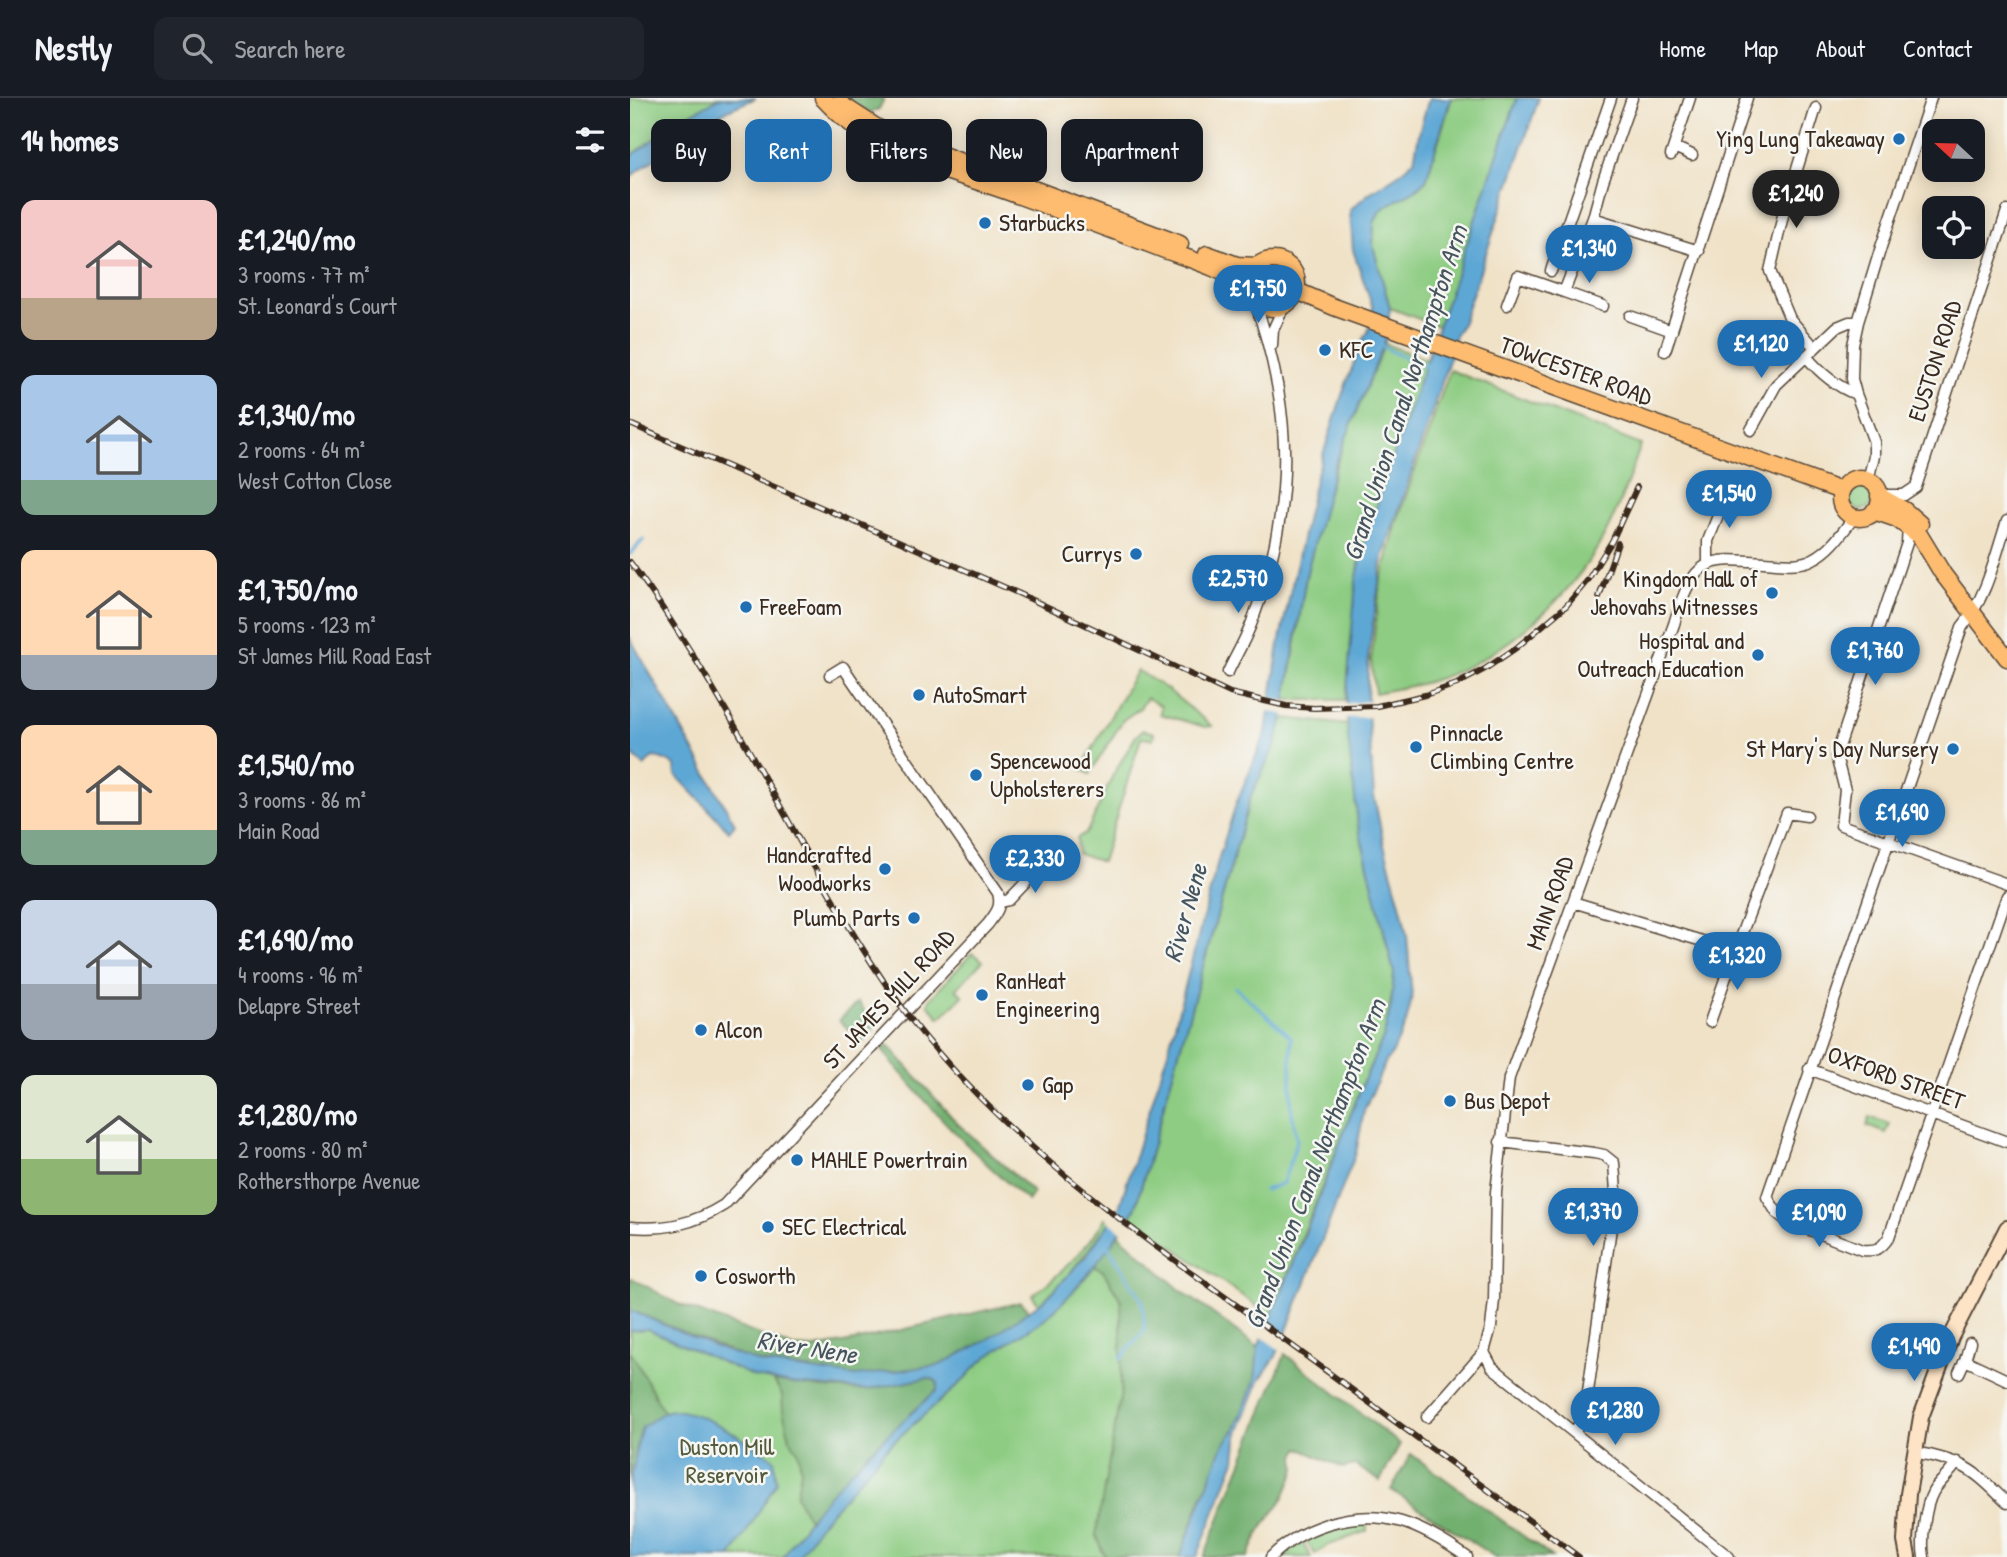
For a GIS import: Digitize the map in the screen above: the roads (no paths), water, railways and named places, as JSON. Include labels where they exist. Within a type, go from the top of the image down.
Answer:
[{"type":"main road","points":[[823,98],[846,122],[875,142],[904,156],[1207,265],[1234,277],[1265,307],[1284,306],[1297,290],[1296,275],[1289,265],[1272,260],[1257,266],[1237,265],[1216,258],[908,142],[876,127],[831,98]]},
{"type":"main road","points":[[1252,293],[1249,281],[1257,266]]},
{"type":"main road","name":"TOWCESTER ROAD","points":[[1297,290],[1334,307],[1841,491]]},
{"type":"main road","points":[[1852,480],[1868,480],[1875,486],[1877,501],[1865,517],[1854,517],[1844,510],[1841,491],[1852,480]]},
{"type":"main road","points":[[1877,501],[1920,536],[1942,574],[2007,658]]},
{"type":"main road","points":[[1877,501],[1903,510],[1927,531],[1972,615]]},
{"type":"street","points":[[1551,271],[1611,98]]},
{"type":"street","points":[[1564,292],[1593,218],[1632,98]]},
{"type":"street","points":[[1690,98],[1672,151],[1692,155]]},
{"type":"street","points":[[1665,351],[1747,98]]},
{"type":"street","points":[[1868,480],[1874,456],[1874,442],[1856,394],[1851,361],[1858,322],[1931,98]]},
{"type":"street","points":[[1815,348],[1790,319],[1770,271],[1784,211],[1816,108]]},
{"type":"street","points":[[1583,178],[1603,181]]},
{"type":"street","name":"EUSTON ROAD","points":[[1877,501],[1904,495],[1916,487],[2007,211]]},
{"type":"street","points":[[1593,218],[1699,251]]},
{"type":"street","points":[[1507,304],[1518,276],[1603,306]]},
{"type":"street","points":[[1228,672],[1253,621],[1270,568],[1285,482],[1286,449],[1281,402],[1271,356],[1252,293]]},
{"type":"street","points":[[1271,356],[1273,330],[1284,306]]},
{"type":"street","points":[[1630,316],[1672,331]]},
{"type":"street","points":[[1751,430],[1776,385],[1838,327],[1849,322],[1858,322]]},
{"type":"street","points":[[1806,356],[1827,378],[1856,394]]},
{"type":"street","points":[[1728,490],[1708,541],[1708,564],[1724,559],[1788,564],[1813,559],[1830,547],[1854,517]]},
{"type":"street","points":[[2007,521],[1982,596],[1962,627],[1767,1197],[1777,1213],[1787,1221],[1862,1250],[1874,1251],[1882,1248],[1889,1237],[2007,896]]},
{"type":"street","points":[[1908,525],[1907,543],[1836,756],[1845,790],[1841,825],[2007,884]]},
{"type":"street","name":"MAIN ROAD","points":[[1427,1417],[1484,1352],[1494,1300],[1496,1192],[1509,1078],[1684,592],[1695,574],[1708,564]]},
{"type":"street","points":[[830,675],[843,667],[970,851],[998,893],[1000,902]]},
{"type":"street","points":[[1710,1022],[1787,813],[1807,816]]},
{"type":"street","name":"ST JAMES MILL ROAD","points":[[630,1227],[649,1229],[679,1225],[704,1217],[724,1205],[988,924],[1000,902],[1009,900],[1051,856]]},
{"type":"street","points":[[1573,902],[1735,951]]},
{"type":"street","name":"OXFORD STREET","points":[[1809,1069],[2007,1142]]},
{"type":"street","points":[[1500,1142],[1594,1153],[1604,1155],[1614,1163],[1616,1192],[1586,1413],[1574,1432]]},
{"type":"street","points":[[1908,1557],[1905,1541],[1908,1494],[1921,1417],[1951,1337],[2007,1228]]},
{"type":"street","points":[[1959,1373],[1970,1343]]},
{"type":"street","points":[[1484,1352],[1492,1367],[1728,1557]]},
{"type":"street","points":[[1965,1360],[2007,1380]]},
{"type":"street","points":[[1914,1452],[1957,1462],[1979,1475],[2006,1498]]},
{"type":"street","points":[[1924,1557],[1926,1518],[1933,1492],[1951,1474],[1957,1462]]},
{"type":"street","points":[[1271,1557],[1291,1540],[1316,1528],[1340,1520],[1372,1516],[1386,1517],[1424,1530],[1467,1557]]},
{"type":"water","points":[[719,98],[756,98],[713,119],[682,119]]},
{"type":"water","points":[[1429,98],[1451,98],[1426,180],[1414,191],[1386,206],[1379,212],[1374,223],[1373,246],[1390,308],[1386,339],[1335,465],[1306,576],[1283,718],[1275,746],[1251,795],[1135,1209],[1096,1264],[1050,1314],[983,1360],[889,1446],[821,1523],[798,1557],[783,1557],[835,1489],[874,1448],[937,1390],[938,1383],[927,1378],[866,1390],[791,1384],[755,1377],[647,1329],[630,1331],[630,1310],[723,1350],[762,1363],[856,1376],[940,1365],[989,1339],[1047,1298],[1085,1257],[1118,1211],[1168,1051],[1219,857],[1237,801],[1266,732],[1279,644],[1315,480],[1342,395],[1362,341],[1368,332],[1373,308],[1353,250],[1350,210],[1414,160]]},
{"type":"water","points":[[1517,98],[1539,98],[1462,324],[1455,336],[1383,557],[1369,651],[1367,699],[1374,796],[1407,936],[1412,997],[1406,1023],[1364,1111],[1356,1153],[1287,1330],[1276,1356],[1259,1381],[1238,1433],[1235,1460],[1197,1557],[1180,1557],[1223,1445],[1234,1431],[1255,1380],[1258,1347],[1384,1036],[1394,973],[1358,825],[1348,737],[1346,700],[1356,581],[1364,545],[1385,480]]},
{"type":"water","points":[[651,141],[651,162],[630,177],[630,157]]},
{"type":"water","points":[[630,638],[735,824],[729,831],[676,775],[675,766],[653,757],[644,766],[630,752]]},
{"type":"water","name":"Duston Mill Reservoir","points":[[672,1410],[712,1422],[774,1459],[777,1482],[731,1557],[630,1557],[630,1485],[642,1427],[664,1412]]},
{"type":"waterway","name":"Grand Union Canal Northampton Arm","points":[[1380,344],[1429,368]]},
{"type":"waterway","points":[[630,554],[643,540]]},
{"type":"waterway","name":"Grand Union Canal Northampton Arm","points":[[1235,987],[1291,1037],[1291,1106],[1297,1141],[1283,1183],[1265,1190]]},
{"type":"waterway","points":[[1108,1246],[1142,1300],[1145,1330],[1121,1358]]},
{"type":"railway","points":[[630,424],[1020,594],[1230,693],[1286,706],[1314,708],[1377,706],[1425,695],[1457,684],[1516,648],[1566,606],[1587,581],[1612,541],[1637,487]]},
{"type":"railway","points":[[1599,597],[1618,543]]},
{"type":"railway","points":[[630,562],[701,669],[871,961],[913,1022],[951,1067],[1034,1149],[1125,1223],[1579,1557]]},
{"type":"place","name":"Ying Lung Takeaway","points":[[1899,139]]},
{"type":"place","name":"Starbucks","points":[[985,223]]},
{"type":"place","name":"KFC","points":[[1325,350]]},
{"type":"place","name":"Currys","points":[[1136,554]]},
{"type":"place","name":"Kingdom Hall of Jehovahs Witnesses","points":[[1772,593]]},
{"type":"place","name":"FreeFoam","points":[[746,607]]},
{"type":"place","name":"Hospital and Outreach Education","points":[[1758,655]]},
{"type":"place","name":"AutoSmart","points":[[919,695]]},
{"type":"place","name":"Pinnacle Climbing Centre","points":[[1416,747]]},
{"type":"place","name":"St Mary's Day Nursery","points":[[1953,749]]},
{"type":"place","name":"Spencewood Upholsterers","points":[[976,775]]},
{"type":"place","name":"Handcrafted Woodworks","points":[[885,869]]},
{"type":"place","name":"Plumb Parts","points":[[914,918]]},
{"type":"place","name":"RanHeat Engineering","points":[[982,995]]},
{"type":"place","name":"Alcon","points":[[701,1030]]},
{"type":"place","name":"Gap","points":[[1028,1085]]},
{"type":"place","name":"Bus Depot","points":[[1450,1101]]},
{"type":"place","name":"MAHLE Powertrain","points":[[797,1160]]},
{"type":"place","name":"SEC Electrical","points":[[768,1227]]},
{"type":"place","name":"Cosworth","points":[[701,1276]]},
{"type":"water label","name":"River Nene","points":[[1185,913]]},
{"type":"water label","name":"River Nene","points":[[807,1347]]}]
